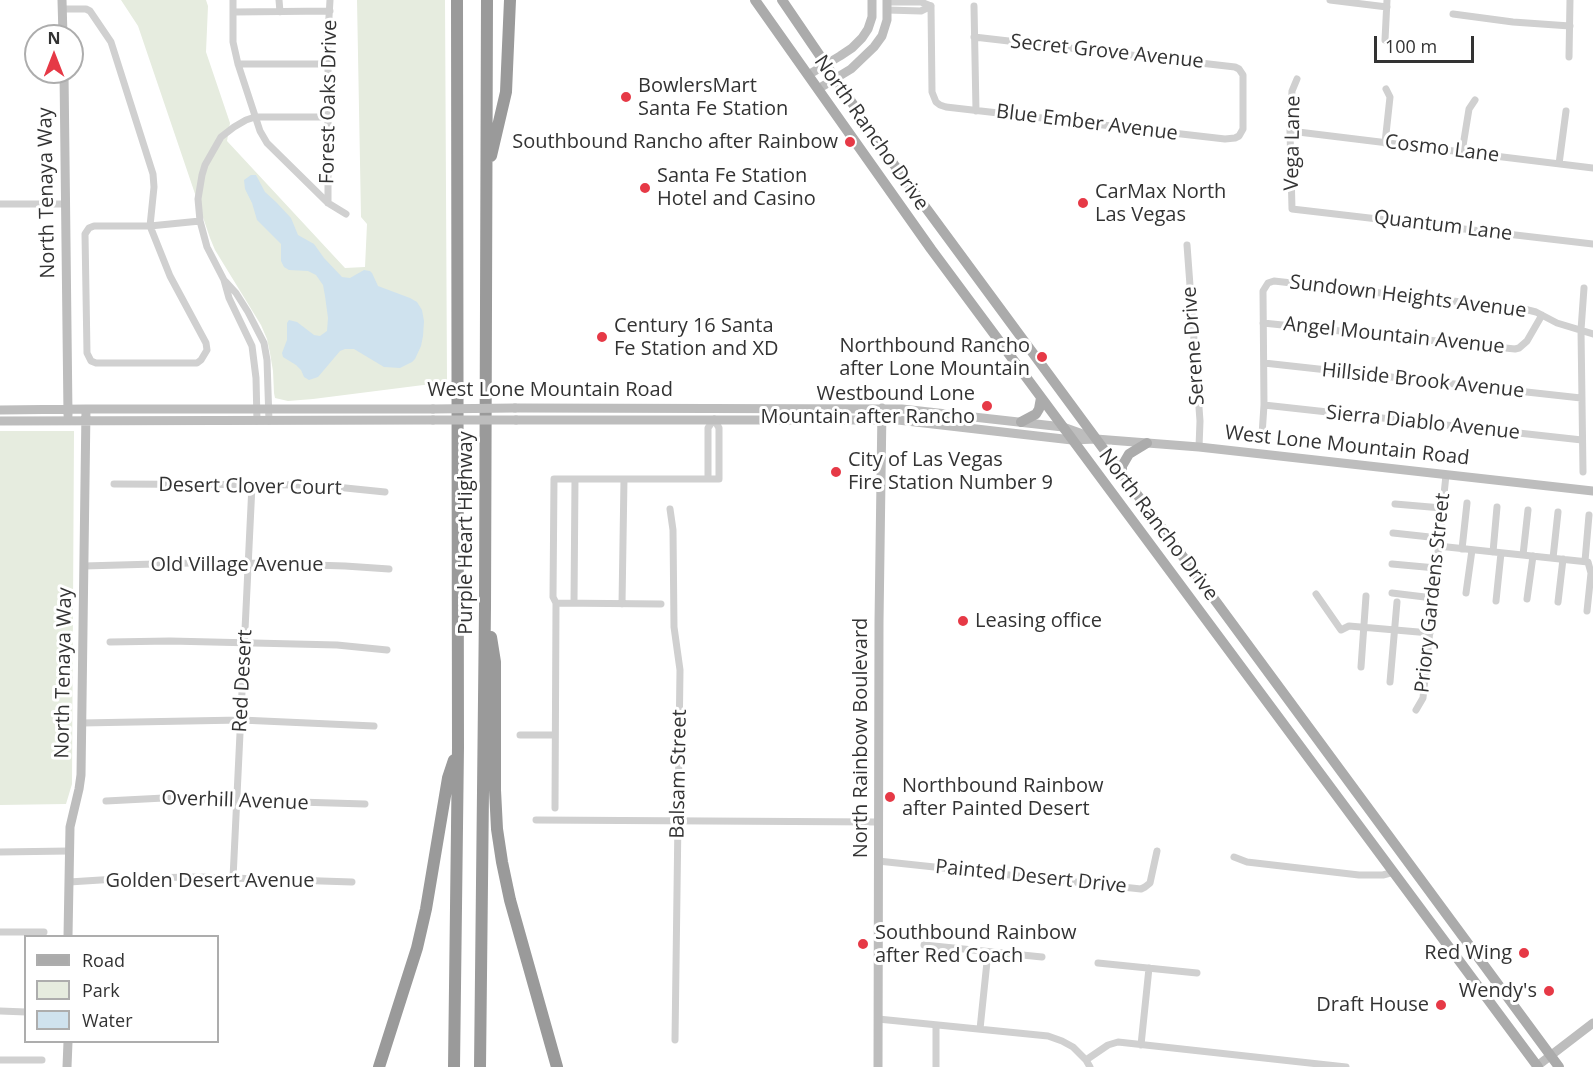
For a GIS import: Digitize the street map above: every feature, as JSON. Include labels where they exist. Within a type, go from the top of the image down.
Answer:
[{"type":"highway","name":"Purple Heart Highway","points":[[454,1067],[458,747],[457,0]]},
{"type":"highway","name":"Purple Heart Highway","points":[[480,1067],[485,607],[487,0]]},
{"type":"highway","points":[[486,178],[506,92],[510,0]]},
{"type":"highway","points":[[485,607],[495,662],[495,790],[502,862],[510,900],[557,1067]]},
{"type":"highway","points":[[379,1067],[422,929],[447,778],[458,747]]},
{"type":"main road","name":"North Rancho Drive","points":[[755,0],[952,277],[1537,1066]]},
{"type":"main road","name":"North Rancho Drive","points":[[782,0],[895,166],[1559,1067]]},
{"type":"main road","points":[[808,75],[852,48],[862,38],[872,17],[872,0]]},
{"type":"main road","points":[[62,4],[63,24]]},
{"type":"main road","points":[[818,89],[863,59],[874,48],[882,36],[887,20],[887,4]]},
{"type":"main road","name":"North Tenaya Way","points":[[63,84],[68,421]]},
{"type":"main road","points":[[952,277],[972,271]]},
{"type":"main road","points":[[1021,422],[1036,414],[1040,409],[1041,398]]},
{"type":"main road","points":[[714,408],[714,419]]},
{"type":"main road","points":[[738,408],[738,419]]},
{"type":"main road","points":[[774,408],[774,419]]},
{"type":"main road","points":[[820,419],[821,408]]},
{"type":"main road","points":[[836,419],[837,408]]},
{"type":"main road","name":"West Lone Mountain Road","points":[[0,410],[882,408],[1063,427],[1096,439]]},
{"type":"main road","name":"North Rainbow Boulevard","points":[[878,1067],[882,408]]},
{"type":"main road","name":"North Tenaya Way","points":[[68,935],[71,819],[81,782],[86,409]]},
{"type":"main road","name":"West Lone Mountain Road","points":[[0,421],[882,419],[1072,440],[1096,439],[1199,447],[1593,491]]},
{"type":"main road","points":[[1122,473],[1122,466],[1129,454],[1147,443]]},
{"type":"main road","points":[[1279,717],[1294,726],[1305,740],[1311,742],[1317,740]]},
{"type":"main road","points":[[1304,752],[1312,752],[1320,756],[1334,774],[1351,786]]},
{"type":"main road","points":[[1537,1066],[1593,1023]]},
{"type":"main road","points":[[67,1067],[68,1043]]},
{"type":"street","points":[[234,0],[233,42],[260,131],[267,143],[328,203],[346,214]]},
{"type":"street","points":[[279,0],[280,12]]},
{"type":"street","name":"Forest Oaks Drive","points":[[328,203],[330,0]]},
{"type":"street","points":[[1330,0],[1387,4],[1385,40]]},
{"type":"street","points":[[1569,57],[1570,0]]},
{"type":"street","points":[[62,4],[90,11],[111,42],[153,174],[150,226],[170,276],[206,343],[207,350],[197,363],[96,363],[89,358],[87,352],[86,234],[89,228],[94,226],[150,226],[200,221]]},
{"type":"street","name":"Blue Ember Avenue","points":[[887,4],[921,11],[931,6],[932,92],[936,102],[946,107],[1231,140],[1239,136]]},
{"type":"street","points":[[974,6],[976,111]]},
{"type":"street","points":[[234,12],[330,11]]},
{"type":"street","points":[[1453,14],[1513,22],[1570,26]]},
{"type":"street","name":"Secret Grove Avenue","points":[[974,37],[1230,66],[1239,69],[1244,80],[1244,125],[1239,136]]},
{"type":"street","points":[[238,64],[328,64]]},
{"type":"street","name":"Vega Lane","points":[[1292,209],[1290,131],[1292,91],[1297,79]]},
{"type":"street","points":[[1385,143],[1390,97],[1386,89]]},
{"type":"street","points":[[1462,152],[1469,110],[1475,100]]},
{"type":"street","points":[[1559,164],[1566,111]]},
{"type":"street","points":[[257,421],[256,378],[252,346],[228,298],[224,280],[207,247],[200,221],[198,199],[202,175],[212,150],[221,137],[246,120],[255,117],[328,117]]},
{"type":"street","name":"Cosmo Lane","points":[[1290,131],[1593,168]]},
{"type":"street","points":[[0,204],[66,204]]},
{"type":"street","name":"Quantum Lane","points":[[1292,209],[1593,244]]},
{"type":"street","name":"Serene Drive","points":[[1187,245],[1200,421],[1199,447]]},
{"type":"street","points":[[224,280],[236,293],[264,343],[267,360],[269,421]]},
{"type":"street","name":"Sundown Heights Avenue","points":[[1263,322],[1263,291],[1268,283],[1274,281],[1524,309],[1557,323],[1593,334]]},
{"type":"street","points":[[1583,472],[1581,330],[1584,288]]},
{"type":"street","name":"Angel Mountain Avenue","points":[[1263,322],[1515,349],[1527,342],[1542,315]]},
{"type":"street","points":[[1262,435],[1263,322]]},
{"type":"street","name":"Sundown Heights Avenue","points":[[1581,330],[1593,328]]},
{"type":"street","name":"Hillside Brook Avenue","points":[[1264,363],[1581,398]]},
{"type":"street","name":"Sierra Diablo Avenue","points":[[1264,405],[1582,440]]},
{"type":"street","points":[[555,808],[554,479],[708,479],[719,479],[719,428],[714,419],[708,428],[708,479]]},
{"type":"street","name":"Priory Gardens Street","points":[[1416,710],[1423,698],[1446,475]]},
{"type":"street","points":[[574,603],[575,479]]},
{"type":"street","points":[[622,604],[624,479]]},
{"type":"street","name":"Desert Clover Court","points":[[114,484],[316,485],[385,492]]},
{"type":"street","name":"Red Desert","points":[[233,878],[252,485]]},
{"type":"street","points":[[1462,549],[1467,503]]},
{"type":"street","points":[[1395,504],[1442,508]]},
{"type":"street","points":[[1493,552],[1497,507]]},
{"type":"street","name":"Balsam Street","points":[[670,508],[674,530],[674,627],[680,669],[675,1040]]},
{"type":"street","points":[[1523,555],[1528,510]]},
{"type":"street","points":[[1553,558],[1558,512]]},
{"type":"street","points":[[1587,611],[1590,573],[1586,561],[1588,514]]},
{"type":"street","points":[[1393,534],[1439,538]]},
{"type":"street","points":[[1438,546],[1586,561]]},
{"type":"street","points":[[1466,593],[1472,550]]},
{"type":"street","points":[[1496,601],[1501,553]]},
{"type":"street","points":[[1527,599],[1533,556]]},
{"type":"street","points":[[1558,602],[1563,559]]},
{"type":"street","name":"Old Village Avenue","points":[[84,566],[249,563],[389,569]]},
{"type":"street","points":[[1392,564],[1436,568]]},
{"type":"street","points":[[1392,593],[1433,598]]},
{"type":"street","points":[[1316,594],[1341,630],[1349,626],[1430,633]]},
{"type":"street","points":[[1361,667],[1366,596]]},
{"type":"street","points":[[1390,682],[1397,602]]},
{"type":"street","points":[[556,603],[661,604]]},
{"type":"street","points":[[110,642],[337,645],[387,650]]},
{"type":"street","points":[[82,723],[241,720],[374,726]]},
{"type":"street","points":[[520,735],[555,735]]},
{"type":"street","name":"Overhill Avenue","points":[[106,801],[165,798],[365,804]]},
{"type":"street","points":[[537,820],[878,822]]},
{"type":"street","name":"Painted Desert Drive","points":[[878,861],[1141,889],[1150,883],[1156,850]]},
{"type":"street","points":[[0,852],[69,851]]},
{"type":"street","points":[[1234,856],[1246,862],[1341,873],[1371,876],[1394,872]]},
{"type":"street","name":"Golden Desert Avenue","points":[[69,882],[132,878],[233,878],[351,882]]},
{"type":"street","points":[[0,932],[44,932]]},
{"type":"street","points":[[924,945],[1042,957]]},
{"type":"street","points":[[980,1029],[988,952]]},
{"type":"street","points":[[1098,963],[1197,973]]},
{"type":"street","points":[[1141,1045],[1149,969]]},
{"type":"street","points":[[0,1011],[24,1012]]},
{"type":"street","points":[[878,1019],[1048,1036],[1073,1047],[1088,1063],[1107,1045],[1118,1042],[1346,1067]]},
{"type":"street","points":[[936,1025],[936,1067]]},
{"type":"street","points":[[0,1060],[42,1060]]},
{"type":"green space","points":[[121,0],[206,0],[208,6],[206,52],[230,123],[227,141],[345,268],[365,267],[367,224],[361,217],[357,0],[445,0],[447,382],[313,399],[288,401],[275,398],[267,339],[261,325],[215,250],[138,26]]},
{"type":"green space","points":[[0,431],[74,431],[72,784],[66,804],[0,805]]},
{"type":"water","points":[[251,175],[256,175],[265,192],[291,218],[298,235],[314,244],[342,277],[350,278],[364,270],[370,271],[378,286],[417,302],[422,310],[424,321],[423,336],[421,346],[412,362],[400,368],[384,367],[354,349],[345,349],[340,351],[318,377],[309,380],[304,377],[296,365],[283,357],[289,320],[297,322],[314,335],[320,336],[327,331],[325,296],[323,285],[316,275],[308,271],[289,270],[284,267],[281,261],[281,244],[257,220],[245,189],[244,180]]},
{"type":"place","name":"BowlersMart Santa Fe Station","points":[[626,97]]},
{"type":"place","name":"Southbound Rancho after Rainbow","points":[[850,142]]},
{"type":"place","name":"Santa Fe Station Hotel and Casino","points":[[645,188]]},
{"type":"place","name":"CarMax North Las Vegas","points":[[1083,203]]},
{"type":"place","name":"Century 16 Santa Fe Station and XD","points":[[602,337]]},
{"type":"place","name":"Northbound Rancho after Lone Mountain","points":[[1042,357]]},
{"type":"place","name":"Westbound Lone Mountain after Rancho","points":[[987,406]]},
{"type":"place","name":"City of Las Vegas Fire Station Number 9","points":[[836,472]]},
{"type":"place","name":"Leasing office","points":[[963,621]]},
{"type":"place","name":"Northbound Rainbow after Painted Desert","points":[[890,797]]},
{"type":"place","name":"Southbound Rainbow after Red Coach","points":[[863,944]]},
{"type":"place","name":"Red Wing","points":[[1524,953]]},
{"type":"place","name":"Wendy's","points":[[1549,991]]},
{"type":"place","name":"Draft House","points":[[1441,1005]]}]
